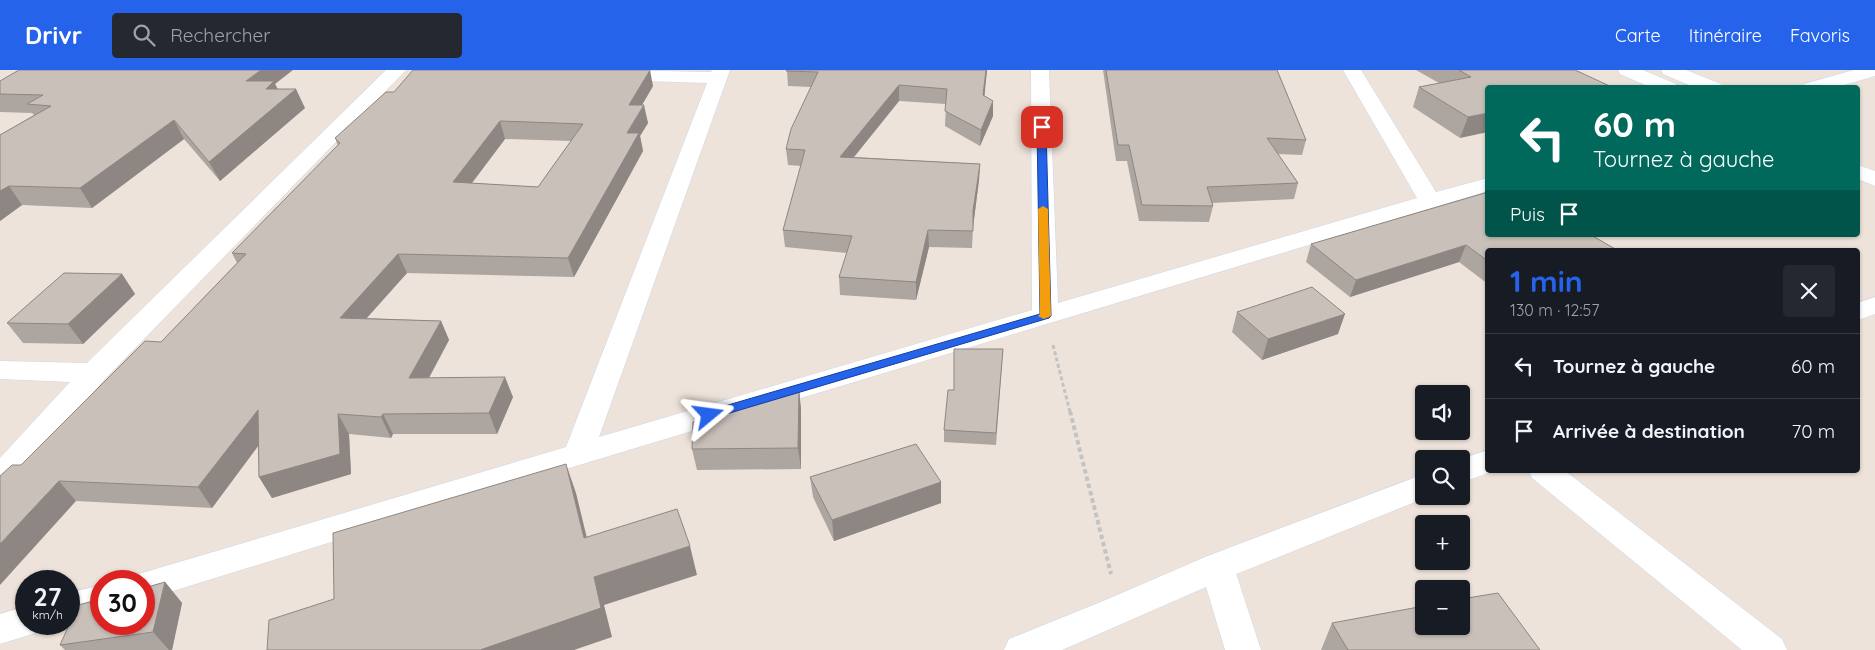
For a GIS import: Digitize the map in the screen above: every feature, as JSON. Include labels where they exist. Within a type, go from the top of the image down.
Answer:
[{"type":"street","points":[[0,478],[94,373],[397,70]]},
{"type":"street","points":[[1040,70],[1045,316]]},
{"type":"street","points":[[1352,70],[1430,201]]},
{"type":"street","points":[[1627,70],[1662,85]]},
{"type":"street","points":[[1670,70],[1707,85]]},
{"type":"street","points":[[1822,85],[1875,70]]},
{"type":"street","points":[[578,454],[720,74],[599,73]]},
{"type":"street","points":[[1860,172],[1875,179]]},
{"type":"street","points":[[155,583],[578,454],[1485,185]]},
{"type":"street","points":[[1860,311],[1875,305]]},
{"type":"street","points":[[0,370],[94,373]]},
{"type":"street","points":[[1470,468],[1485,462]]},
{"type":"street","points":[[1547,473],[1769,650]]},
{"type":"street","points":[[1022,650],[1120,610],[1217,567],[1415,490]]},
{"type":"street","points":[[1217,567],[1243,650]]},
{"type":"street","points":[[0,629],[15,624]]},
{"type":"path","points":[[1045,316],[1120,610]]},
{"type":"building","points":[[19,70],[261,70],[246,81],[274,81],[266,89],[296,89],[209,162],[174,120],[80,188],[9,186],[0,191],[0,135],[51,106],[27,104],[43,95],[0,94],[0,81]]},
{"type":"building","points":[[413,70],[650,70],[629,105],[644,105],[627,133],[639,133],[568,258],[398,254],[340,318],[441,321],[409,378],[505,377],[489,413],[383,414],[381,417],[338,414],[340,454],[259,477],[258,410],[198,487],[59,481],[0,544],[0,476],[12,465],[21,465],[145,341],[161,342],[246,254],[232,253],[340,143],[335,138],[386,92],[394,92]],"holes":[[[500,121],[583,124],[538,187],[453,182]]]},
{"type":"building","points":[[787,70],[986,70],[983,95],[993,101],[981,130],[945,111],[947,89],[899,85],[840,157],[980,164],[973,211],[973,231],[928,230],[916,282],[839,277],[852,236],[783,230],[805,150],[786,149],[791,129],[818,72]]},
{"type":"building","points":[[1106,70],[1277,70],[1306,140],[1267,138],[1298,183],[1207,187],[1213,206],[1142,205],[1129,145],[1118,145]]},
{"type":"building","points":[[1459,70],[1575,70],[1608,85],[1485,85],[1485,114],[1468,117],[1419,87],[1471,77]]},
{"type":"building","points":[[1485,193],[1485,237],[1594,237],[1614,248],[1485,248],[1485,259],[1466,245],[1356,280],[1311,244]]},
{"type":"building","points":[[64,273],[122,274],[68,324],[7,323]]},
{"type":"building","points":[[1312,287],[1345,314],[1268,339],[1237,312]]},
{"type":"building","points":[[954,349],[1003,349],[996,433],[944,430],[948,390],[954,390]]},
{"type":"building","points":[[799,390],[798,448],[692,449],[693,422]]},
{"type":"building","points":[[916,444],[941,482],[832,520],[810,477]]},
{"type":"building","points":[[566,464],[584,538],[677,509],[690,546],[594,577],[601,608],[480,650],[267,650],[269,620],[334,599],[333,533]]},
{"type":"building","points":[[165,582],[155,624],[155,585]]},
{"type":"building","points":[[1498,593],[1540,650],[1348,650],[1332,623],[1415,608],[1415,635],[1470,635],[1470,598]]},
{"type":"building","points":[[90,602],[90,635],[132,635],[60,645],[64,635],[80,635],[80,604]]},
{"type":"slow traffic","points":[[1043,209],[1044,316]]},
{"type":"route","points":[[709,415],[1045,316],[1042,127]]}]
